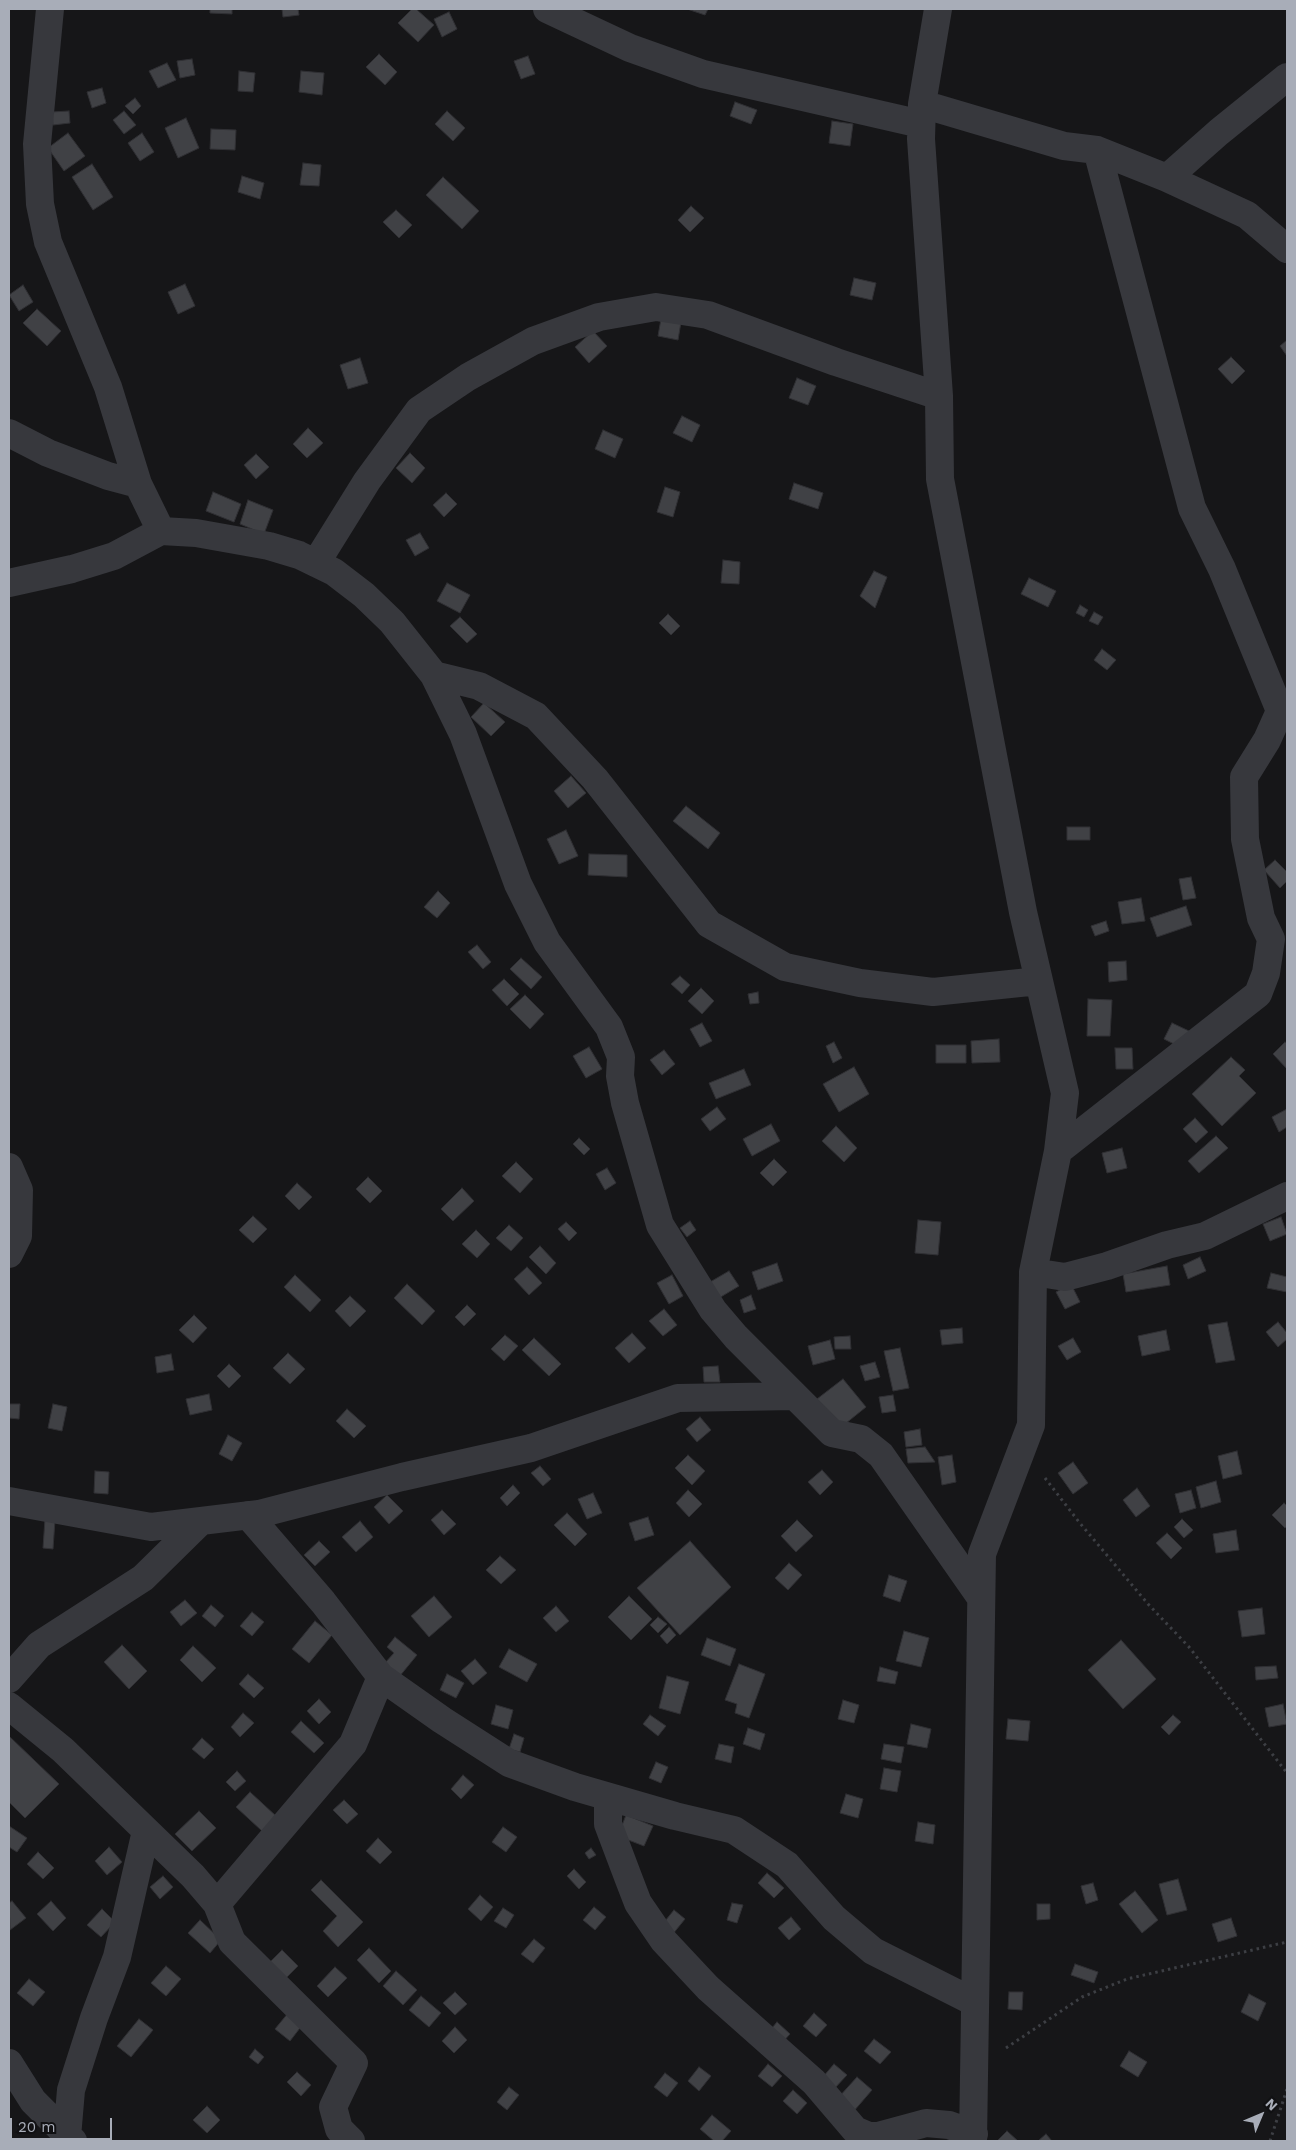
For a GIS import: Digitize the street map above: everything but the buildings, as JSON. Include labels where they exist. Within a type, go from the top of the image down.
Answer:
[{"type":"street","points":[[50,9],[37,144],[40,204],[48,242],[108,387],[138,484],[162,531]]},
{"type":"street","points":[[547,9],[630,48],[703,74],[922,114],[1064,146],[1097,150],[1166,178],[1247,215],[1287,249]]},
{"type":"street","points":[[608,1796],[608,1824],[638,1903],[664,1941],[708,1988],[814,2082],[855,2130],[878,2136],[926,2123],[950,2125],[974,2138],[973,2071],[982,1554],[1031,1425],[1033,1272],[1058,1151],[1065,1092],[1023,912],[940,479],[939,396],[922,114],[938,9]]},
{"type":"street","points":[[1166,178],[1247,108],[1287,77]]},
{"type":"street","points":[[1058,1151],[1258,994],[1266,973],[1271,939],[1261,918],[1245,840],[1244,777],[1267,740],[1280,711],[1222,569],[1192,508],[1097,150]]},
{"type":"street","points":[[316,564],[367,481],[419,410],[468,377],[533,342],[599,318],[656,307],[708,315],[836,362],[939,396]]},
{"type":"street","points":[[9,433],[48,453],[108,476],[138,484]]},
{"type":"street","points":[[9,583],[72,569],[114,556],[162,531],[196,533],[269,546],[299,555],[334,572],[385,615],[434,675],[463,734],[526,901],[547,942],[609,1027],[621,1057],[620,1076],[625,1104],[660,1225],[713,1310],[736,1337],[832,1433],[861,1439],[872,1445],[981,1598]]},
{"type":"street","points":[[434,675],[479,686],[536,716],[595,779],[709,924],[786,967],[860,983],[934,992],[1039,981]]},
{"type":"street","points":[[9,1167],[19,1190],[18,1236],[9,1254]]},
{"type":"street","points":[[1033,1272],[1065,1277],[1107,1266],[1167,1245],[1205,1236],[1287,1196]]},
{"type":"street","points":[[9,1501],[150,1527],[200,1522],[248,1515],[531,1448],[678,1398],[795,1396]]},
{"type":"street","points":[[248,1515],[323,1602],[381,1677],[509,1763],[608,1796],[734,1830],[787,1864],[834,1918],[873,1951],[974,2002]]},
{"type":"street","points":[[9,1679],[40,1644],[142,1578],[200,1522]]},
{"type":"street","points":[[217,1904],[353,1744],[381,1677]]},
{"type":"street","points":[[9,1706],[34,1724],[63,1750],[193,1876],[217,1904],[224,1926],[238,1949],[354,2062],[333,2107],[339,2129],[351,2141]]},
{"type":"street","points":[[70,2139],[70,2090],[117,1957],[146,1831]]},
{"type":"street","points":[[9,2063],[33,2101],[70,2139]]},
{"type":"path","points":[[1031,1425],[1045,1478],[1079,1522],[1148,1604],[1189,1647],[1287,1773]]},
{"type":"path","points":[[973,2071],[1082,1997],[1127,1979],[1287,1942]]},
{"type":"path","points":[[1270,2141],[1287,2089]]}]
